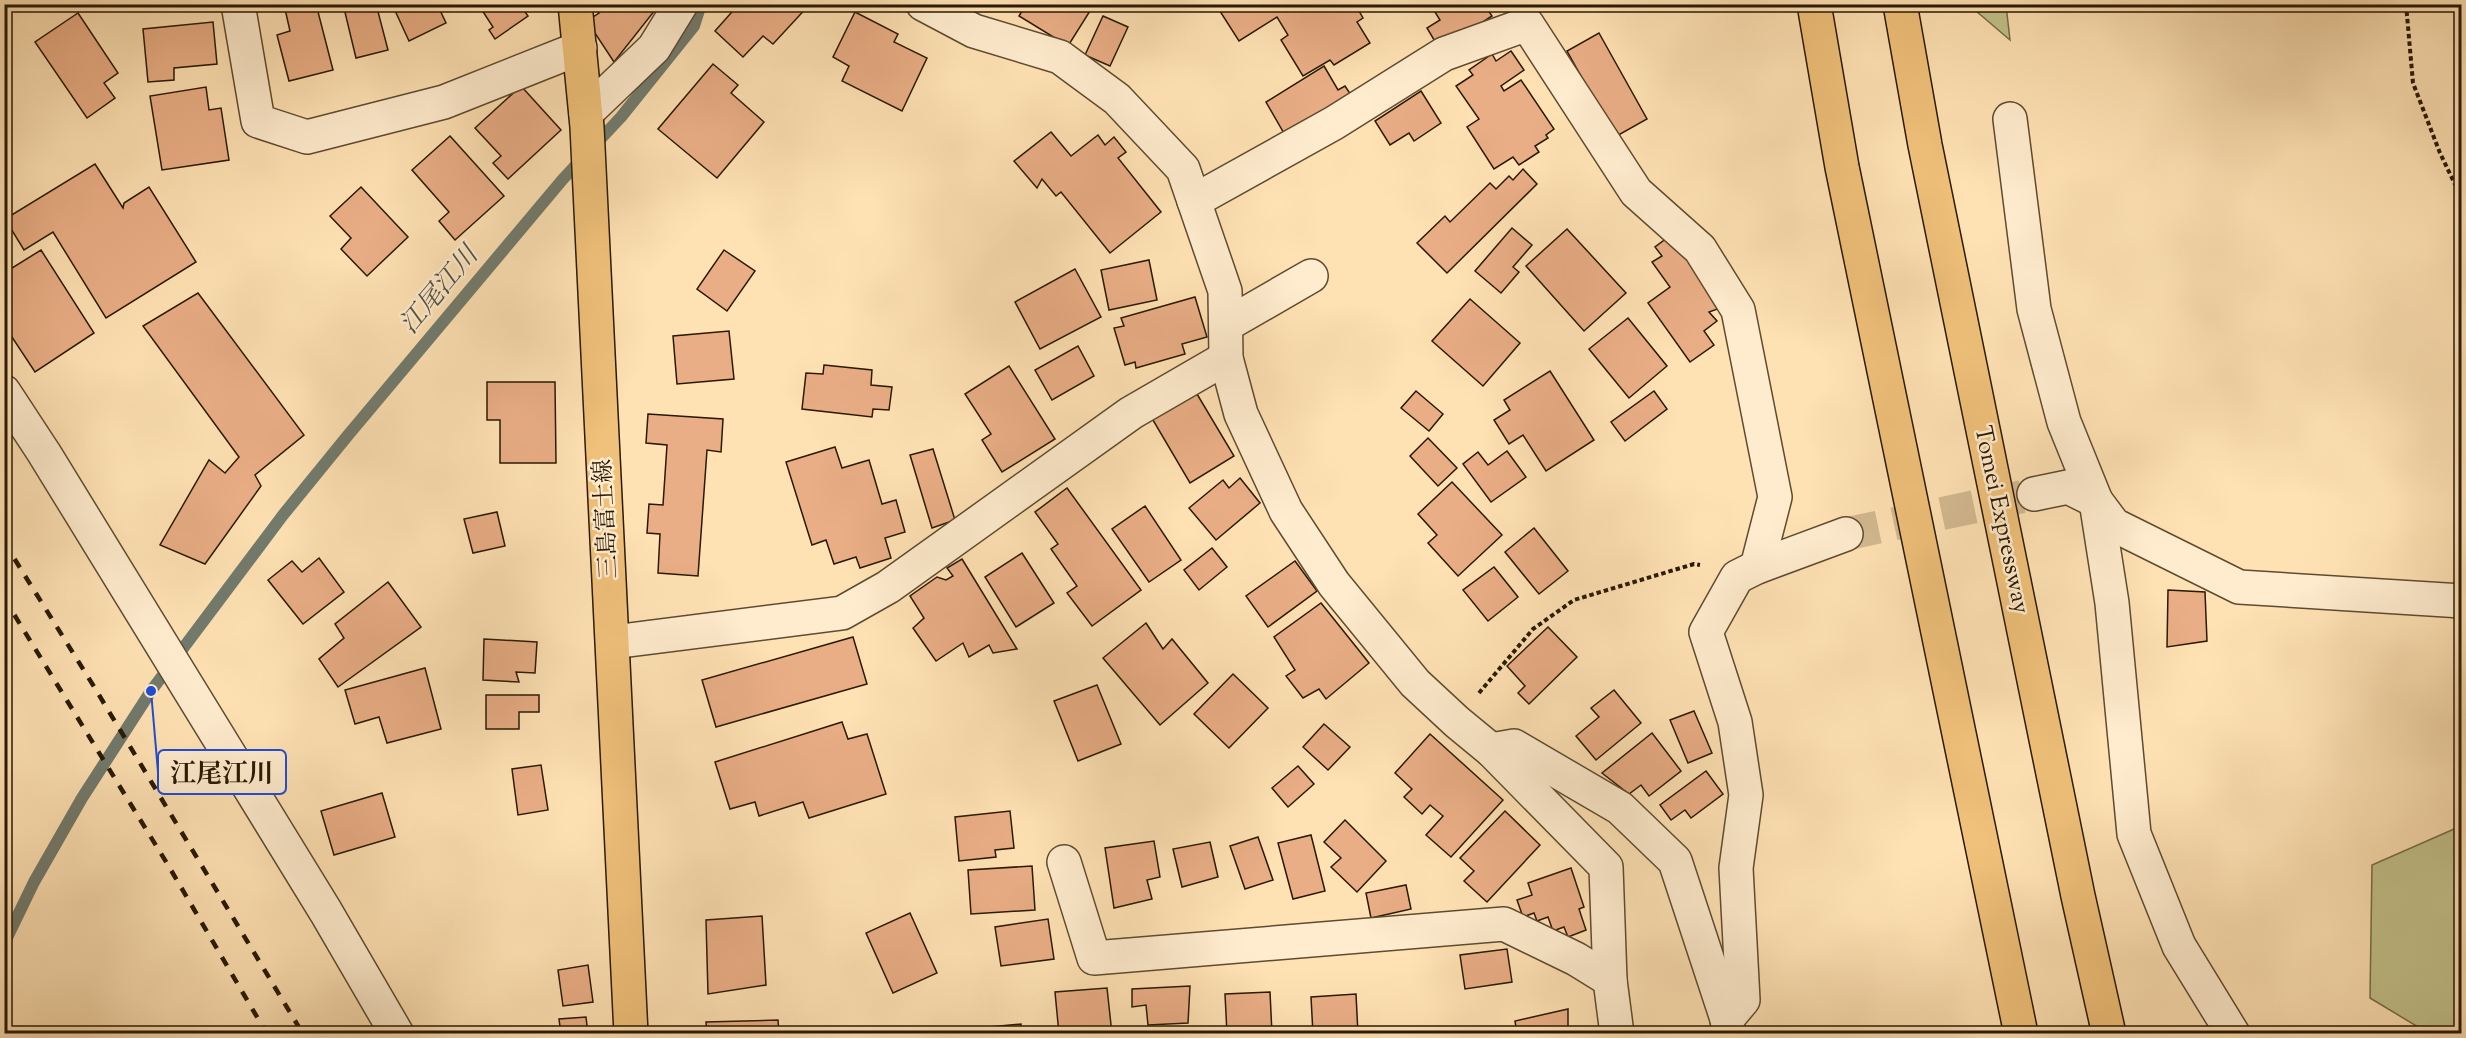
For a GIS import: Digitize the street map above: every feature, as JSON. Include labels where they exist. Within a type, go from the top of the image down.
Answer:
[{"type":"main road","name":"三島富士線","points":[[574,4],[586,112],[631,1034]]},
{"type":"main road","points":[[1814,4],[1842,167],[2021,1034]]},
{"type":"main road","name":"Tomei Expressway","points":[[1900,4],[1925,145],[2078,896],[2109,1034]]},
{"type":"street","points":[[238,4],[258,121],[307,137],[444,102],[580,48]]},
{"type":"street","points":[[586,112],[654,48],[681,4]]},
{"type":"street","points":[[924,4],[974,31],[1060,57],[1117,99],[1183,168],[1225,291],[1226,358],[1241,414],[1286,511],[1334,584],[1416,683],[1491,750],[1606,867],[1610,980],[1617,1034]]},
{"type":"street","points":[[1194,201],[1334,123],[1444,54],[1527,24],[1636,192],[1700,249],[1738,310],[1775,497],[1747,572],[1706,632],[1735,722],[1746,795],[1736,868],[1743,1000],[1728,1026]]},
{"type":"street","points":[[2010,119],[2034,309],[2064,422],[2096,501],[2112,603],[2134,834],[2179,946],[2233,1034]]},
{"type":"street","points":[[1226,325],[1311,276]]},
{"type":"street","points":[[613,642],[842,613],[888,587],[1131,412],[1226,358]]},
{"type":"street","points":[[4,392],[45,453],[326,912],[397,1034]]},
{"type":"street","points":[[2034,494],[2068,487],[2096,501],[2114,525],[2239,587],[2462,601]]},
{"type":"street","points":[[1747,572],[1846,534]]},
{"type":"street","points":[[1491,750],[1514,746],[1620,808],[1675,861],[1728,1026]]},
{"type":"street","points":[[1064,862],[1094,958],[1504,924],[1576,959],[1610,980]]},
{"type":"path","points":[[2406,4],[2413,83],[2440,153],[2462,199]]},
{"type":"path","points":[[1457,722],[1504,660],[1533,629],[1574,600],[1694,564],[1747,572]]},
{"type":"shaded area","points":[[1969,5],[2006,5],[2010,40]]},
{"type":"shaded area","points":[[2461,826],[2461,1033],[2428,1033],[2370,998],[2372,865]]},
{"type":"building","points":[[302,4],[316,4],[333,70],[289,81],[277,35],[290,31],[285,9]]},
{"type":"building","points":[[343,4],[376,4],[388,50],[356,58]]},
{"type":"building","points":[[392,4],[437,4],[446,23],[409,41]]},
{"type":"building","points":[[478,4],[515,4],[518,8],[521,6],[528,16],[495,39],[489,30],[493,27]]},
{"type":"building","points":[[593,4],[659,5],[614,62],[587,21],[599,13]]},
{"type":"building","points":[[739,4],[810,4],[773,44],[763,36],[743,57],[715,31]]},
{"type":"building","points":[[1026,4],[1080,4],[1090,11],[1068,46],[1019,16]]},
{"type":"building","points":[[1355,4],[1363,18],[1357,22],[1370,43],[1334,65],[1330,60],[1303,76],[1281,40],[1288,35],[1277,17],[1239,41],[1216,5]]},
{"type":"building","points":[[1430,4],[1484,4],[1492,16],[1440,50],[1427,28],[1440,20]]},
{"type":"building","points":[[855,12],[898,34],[894,42],[927,58],[902,111],[842,81],[849,66],[833,57]]},
{"type":"building","points":[[78,13],[118,73],[104,83],[115,98],[87,118],[35,42]]},
{"type":"building","points":[[1103,16],[1128,27],[1110,66],[1085,55]]},
{"type":"building","points":[[213,22],[217,64],[174,68],[174,80],[148,82],[143,29]]},
{"type":"building","points":[[1599,33],[1647,119],[1615,137],[1567,51]]},
{"type":"building","points":[[1511,51],[1524,70],[1501,86],[1504,91],[1521,80],[1554,129],[1546,135],[1548,138],[1535,146],[1539,152],[1519,165],[1513,157],[1494,169],[1467,127],[1479,119],[1456,86],[1473,75],[1469,70],[1492,54],[1496,61]]},
{"type":"building","points":[[713,64],[738,85],[731,93],[764,122],[717,178],[658,129]]},
{"type":"building","points":[[1324,66],[1338,90],[1345,86],[1351,95],[1285,135],[1266,102]]},
{"type":"building","points":[[521,86],[561,130],[508,179],[493,163],[501,156],[475,128]]},
{"type":"building","points":[[206,87],[209,110],[221,108],[229,160],[162,170],[150,96]]},
{"type":"building","points":[[1421,91],[1441,123],[1414,141],[1409,133],[1390,145],[1375,121]]},
{"type":"building","points":[[1051,132],[1071,156],[1098,135],[1105,145],[1114,137],[1126,152],[1118,158],[1161,212],[1110,253],[1061,192],[1056,196],[1042,179],[1037,188],[1014,161]]},
{"type":"building","points":[[450,136],[504,196],[455,240],[439,221],[449,212],[412,170]]},
{"type":"building","points":[[95,164],[123,208],[124,203],[149,187],[196,262],[106,318],[53,232],[24,250],[5,219]]},
{"type":"building","points":[[1523,169],[1537,184],[1447,273],[1417,243],[1445,216],[1450,222],[1490,183],[1496,189],[1509,176],[1513,180]]},
{"type":"building","points":[[361,187],[408,237],[367,276],[341,249],[351,238],[330,216]]},
{"type":"building","points":[[1512,228],[1532,245],[1513,267],[1519,272],[1501,293],[1475,271]]},
{"type":"building","points":[[1567,229],[1626,293],[1584,331],[1526,266]]},
{"type":"building","points":[[1671,235],[1723,307],[1709,312],[1717,321],[1704,331],[1714,345],[1690,362],[1648,303],[1670,287],[1652,262],[1662,256],[1655,247]]},
{"type":"building","points":[[41,250],[94,333],[35,372],[4,325],[4,273]]},
{"type":"building","points":[[724,250],[755,271],[727,311],[697,289]]},
{"type":"building","points":[[1149,260],[1157,300],[1109,310],[1101,270]]},
{"type":"building","points":[[1075,269],[1101,317],[1040,349],[1015,302]]},
{"type":"building","points":[[198,293],[304,435],[255,475],[261,486],[205,564],[160,545],[209,460],[225,473],[239,457],[143,326]]},
{"type":"building","points":[[1195,297],[1207,337],[1182,344],[1185,354],[1136,368],[1135,362],[1125,365],[1114,328],[1124,326],[1121,318]]},
{"type":"building","points":[[1470,299],[1520,343],[1483,386],[1432,341]]},
{"type":"building","points":[[1628,318],[1667,366],[1629,398],[1589,349]]},
{"type":"building","points":[[729,331],[734,379],[677,384],[673,336]]},
{"type":"building","points":[[1078,346],[1094,376],[1052,400],[1035,370]]},
{"type":"building","points":[[824,365],[872,370],[871,385],[892,387],[889,410],[873,409],[872,417],[802,409],[806,373],[823,374]]},
{"type":"building","points":[[1009,366],[1055,439],[1002,472],[982,440],[991,434],[965,394]]},
{"type":"building","points":[[1550,371],[1594,440],[1546,471],[1523,435],[1509,444],[1494,420],[1510,410],[1504,400]]},
{"type":"building","points":[[487,382],[555,382],[556,463],[500,463],[500,420],[487,420]]},
{"type":"building","points":[[1194,389],[1234,456],[1190,483],[1150,415]]},
{"type":"building","points":[[1416,391],[1443,414],[1429,431],[1401,408]]},
{"type":"building","points":[[1654,391],[1667,409],[1625,441],[1611,422]]},
{"type":"building","points":[[648,414],[723,419],[721,452],[707,450],[698,576],[658,573],[660,534],[647,533],[649,504],[663,505],[667,445],[646,443]]},
{"type":"building","points":[[1428,438],[1457,468],[1438,486],[1410,456]]},
{"type":"building","points":[[835,447],[842,468],[869,460],[882,504],[896,500],[905,532],[885,538],[891,558],[860,568],[856,557],[834,564],[826,540],[812,545],[786,462]]},
{"type":"building","points":[[933,449],[955,520],[932,528],[910,455]]},
{"type":"building","points":[[1507,451],[1526,477],[1491,502],[1463,464],[1478,452],[1488,465]]},
{"type":"building","points":[[1240,478],[1260,503],[1216,540],[1189,508],[1223,480],[1229,488]]},
{"type":"building","points":[[1452,482],[1502,535],[1458,576],[1428,543],[1437,535],[1418,514]]},
{"type":"building","points":[[1067,488],[1141,590],[1092,626],[1067,593],[1077,586],[1051,549],[1058,544],[1035,512]]},
{"type":"building","points":[[1145,506],[1181,560],[1149,582],[1112,529]]},
{"type":"building","points":[[497,512],[505,546],[473,553],[464,519]]},
{"type":"building","points":[[1534,528],[1568,571],[1539,594],[1505,552]]},
{"type":"building","points":[[1212,548],[1227,567],[1199,590],[1184,570]]},
{"type":"building","points":[[1022,553],[1054,603],[1016,627],[985,577]]},
{"type":"building","points":[[319,558],[344,592],[303,624],[268,580],[292,561],[302,572]]},
{"type":"building","points":[[962,559],[1017,649],[993,653],[989,645],[969,657],[963,643],[936,661],[913,628],[924,618],[910,596],[937,577],[946,580],[953,576],[947,568]]},
{"type":"building","points":[[1295,561],[1317,591],[1268,627],[1246,596]]},
{"type":"building","points":[[1494,567],[1518,597],[1488,621],[1463,590]]},
{"type":"building","points":[[388,582],[421,627],[338,687],[319,659],[344,638],[335,624]]},
{"type":"building","points":[[2168,590],[2205,592],[2207,641],[2167,647]]},
{"type":"building","points":[[1321,603],[1369,663],[1326,699],[1319,689],[1303,698],[1286,676],[1295,670],[1274,637]]},
{"type":"building","points":[[1146,623],[1163,649],[1172,639],[1208,683],[1160,725],[1103,658]]},
{"type":"building","points":[[1548,627],[1577,657],[1529,704],[1518,693],[1525,686],[1507,666]]},
{"type":"building","points":[[853,637],[867,684],[716,727],[702,680]]},
{"type":"building","points":[[484,639],[537,642],[535,673],[516,672],[519,682],[483,680]]},
{"type":"building","points":[[425,668],[441,729],[387,743],[379,717],[355,724],[345,690]]},
{"type":"building","points":[[1233,674],[1268,708],[1229,748],[1194,714]]},
{"type":"building","points":[[1097,685],[1121,744],[1078,761],[1054,701]]},
{"type":"building","points":[[1614,690],[1641,723],[1596,760],[1576,736],[1599,717],[1591,708]]},
{"type":"building","points":[[486,695],[539,695],[539,712],[519,712],[519,729],[486,729]]},
{"type":"building","points":[[1694,711],[1712,753],[1688,763],[1670,720]]},
{"type":"building","points":[[842,722],[848,739],[867,734],[886,794],[809,818],[803,802],[759,816],[755,802],[730,809],[715,762]]},
{"type":"building","points":[[1324,724],[1350,747],[1328,770],[1303,747]]},
{"type":"building","points":[[1652,733],[1681,771],[1649,796],[1641,785],[1629,794],[1602,773]]},
{"type":"building","points":[[1430,734],[1503,800],[1451,857],[1426,835],[1443,816],[1430,805],[1422,814],[1404,797],[1412,789],[1395,773]]},
{"type":"building","points":[[541,765],[548,810],[518,815],[512,769]]},
{"type":"building","points":[[1298,766],[1314,784],[1288,807],[1272,788]]},
{"type":"building","points":[[1706,771],[1723,794],[1691,818],[1685,810],[1671,820],[1660,805]]},
{"type":"building","points":[[382,793],[395,837],[334,855],[321,811]]},
{"type":"building","points":[[1010,811],[1014,848],[995,850],[996,857],[959,861],[955,817]]},
{"type":"building","points":[[1505,811],[1540,845],[1487,902],[1464,881],[1474,871],[1460,858]]},
{"type":"building","points":[[1345,820],[1386,861],[1357,892],[1331,867],[1341,858],[1324,842]]},
{"type":"building","points":[[1311,835],[1325,891],[1293,899],[1278,843]]},
{"type":"building","points":[[1258,837],[1273,880],[1245,889],[1230,846]]},
{"type":"building","points":[[1154,841],[1160,877],[1147,880],[1152,899],[1114,908],[1105,848]]},
{"type":"building","points":[[1210,842],[1218,877],[1182,887],[1173,849]]},
{"type":"building","points":[[1032,866],[1035,910],[971,914],[968,870]]},
{"type":"building","points":[[1571,868],[1584,907],[1579,909],[1586,930],[1568,937],[1564,927],[1553,931],[1548,917],[1537,921],[1534,913],[1523,917],[1517,900],[1532,895],[1528,883]]},
{"type":"building","points":[[1406,885],[1411,909],[1371,918],[1366,893]]},
{"type":"building","points":[[910,913],[937,973],[893,993],[866,933]]},
{"type":"building","points":[[762,916],[766,985],[708,994],[706,920]]},
{"type":"building","points":[[1048,919],[1054,959],[1001,966],[995,927]]},
{"type":"building","points":[[1507,949],[1512,982],[1465,989],[1460,955]]},
{"type":"building","points":[[588,965],[593,1002],[563,1006],[558,970]]},
{"type":"building","points":[[1190,986],[1188,1023],[1148,1025],[1146,1005],[1132,1007],[1132,989]]},
{"type":"building","points":[[1107,988],[1112,1034],[1059,1034],[1055,992]]},
{"type":"building","points":[[1270,992],[1272,1034],[1227,1034],[1225,994]]},
{"type":"building","points":[[1356,994],[1358,1034],[1313,1034],[1311,997]]},
{"type":"building","points":[[1568,1009],[1568,1034],[1517,1034],[1515,1021]]},
{"type":"building","points":[[586,1017],[588,1034],[561,1034],[559,1019]]},
{"type":"building","points":[[778,1020],[779,1034],[707,1034],[706,1022]]},
{"type":"building","points":[[1021,1024],[1021,1034],[980,1034],[979,1028]]},
{"type":"waterway","name":"江尾江川","points":[[4,944],[34,882],[82,798],[151,691],[283,515],[349,434],[563,179],[621,117],[694,26],[701,4]]},
{"type":"tunnel","points":[[1846,534],[2034,494]]},
{"type":"railway","points":[[4,542],[303,1034]]},
{"type":"railway","points":[[4,598],[168,865],[267,1034]]},
{"type":"place","name":"江尾江川","points":[[151,691]]}]
